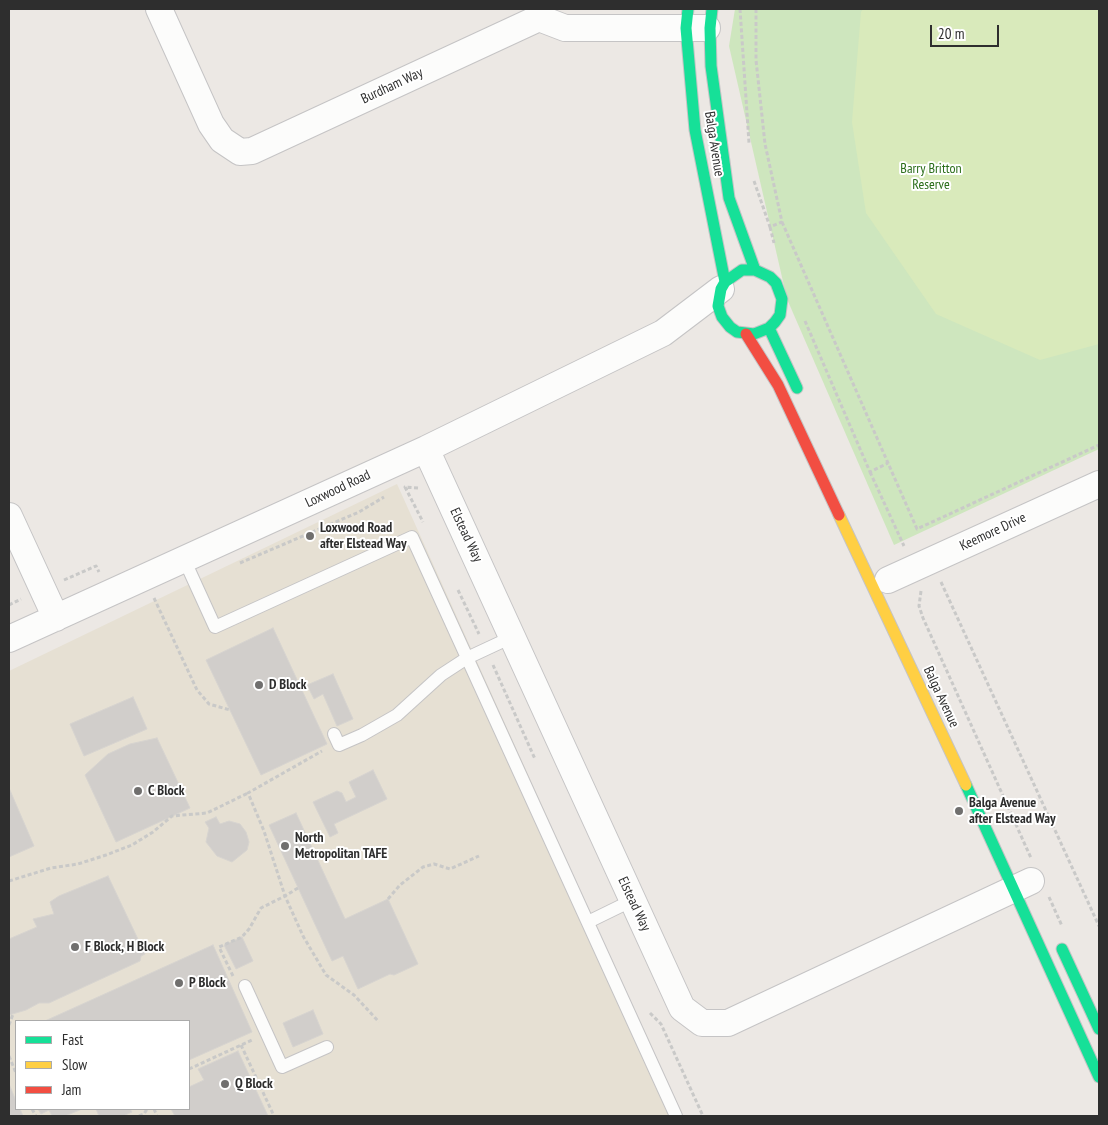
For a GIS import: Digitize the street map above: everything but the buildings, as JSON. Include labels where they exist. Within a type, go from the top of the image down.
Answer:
[{"type":"main road","name":"Balga Avenue","points":[[699,18],[711,66],[729,198],[755,270]]},
{"type":"main road","name":"Balga Avenue","points":[[699,18],[695,130],[723,286]]},
{"type":"main road","points":[[742,270],[755,270],[763,273],[776,283],[782,299],[780,315],[769,328],[754,334],[746,334],[730,327],[722,317],[718,306],[723,286],[731,276],[742,270]]},
{"type":"main road","points":[[769,328],[803,400]]},
{"type":"main road","name":"Balga Avenue","points":[[746,334],[778,385],[1031,881],[1099,1077]]},
{"type":"main road","points":[[1059,942],[1099,1029]]},
{"type":"street","name":"Burdham Way","points":[[158,9],[211,124],[222,140],[240,152],[252,151],[537,14],[565,28],[699,18]]},
{"type":"street","name":"Loxwood Road","points":[[663,333],[723,286]]},
{"type":"street","name":"Loxwood Road","points":[[9,639],[426,449],[663,333],[722,317]]},
{"type":"street","name":"Elstead Way","points":[[426,449],[682,1008],[702,1023],[728,1023],[1031,881]]},
{"type":"street","name":"Keemore Drive","points":[[888,580],[1099,484]]},
{"type":"street","points":[[9,516],[56,618]]},
{"type":"lane","points":[[184,559],[215,627],[412,538],[676,1116]]},
{"type":"lane","points":[[337,739],[362,735],[397,715],[441,675],[467,658],[512,637]]},
{"type":"lane","points":[[588,922],[633,900]]},
{"type":"lane","points":[[245,986],[282,1067],[327,1047]]},
{"type":"path","points":[[740,9],[749,144]]},
{"type":"path","points":[[756,9],[756,60],[765,144],[782,222],[917,529],[923,564],[922,586],[918,606],[1031,881],[1064,929]]},
{"type":"path","points":[[751,173],[770,227],[776,251]]},
{"type":"path","points":[[770,227],[782,222]]},
{"type":"path","points":[[804,320],[870,472],[923,564],[1099,926]]},
{"type":"path","points":[[917,529],[1099,446]]},
{"type":"path","points":[[870,472],[888,464]]},
{"type":"path","points":[[405,487],[425,526]]},
{"type":"path","points":[[397,491],[405,487],[423,490]]},
{"type":"path","points":[[236,565],[351,516],[389,494]]},
{"type":"path","points":[[144,577],[197,690],[209,704],[230,710]]},
{"type":"path","points":[[148,605],[195,583]]},
{"type":"path","points":[[456,586],[537,764]]},
{"type":"path","points":[[9,881],[51,868],[78,864],[132,845],[153,832],[172,816],[207,813],[283,774],[337,739]]},
{"type":"path","points":[[248,793],[285,896],[302,936],[326,975],[354,995],[379,1022]]},
{"type":"path","points":[[388,899],[400,885],[423,866],[434,864],[450,869],[479,856]]},
{"type":"path","points":[[245,986],[235,980],[219,947],[242,937],[261,908],[298,888]]},
{"type":"path","points":[[649,1012],[661,1024],[703,1116]]},
{"type":"path","points":[[9,1025],[13,1014]]},
{"type":"path","points":[[190,1069],[267,1032]]},
{"type":"path","points":[[241,1045],[274,1116]]},
{"type":"path","points":[[9,1056],[15,1070]]},
{"type":"shaded area","name":"North Metropolitan TAFE","points":[[397,484],[682,1116],[9,1116],[9,671]]},
{"type":"green space","name":"Barry Britton Reserve","points":[[735,9],[1099,9],[1099,449],[894,545],[787,299],[729,46]]},
{"type":"green space","points":[[863,9],[1099,9],[1099,344],[1040,360],[936,314],[866,213],[852,122],[861,12]]},
{"type":"traffic: fast","points":[[688,9],[686,28],[695,130],[725,282]]},
{"type":"traffic: fast","points":[[712,9],[710,28],[711,66],[729,198],[755,270]]},
{"type":"traffic: fast","points":[[742,270],[755,270],[770,277],[776,283],[782,299],[780,315],[775,322],[769,328],[754,334],[737,332],[730,327],[722,317],[718,306],[721,289],[725,282],[742,270]]},
{"type":"traffic: fast","points":[[769,328],[797,388]]},
{"type":"traffic: fast","points":[[966,785],[1099,1077]]},
{"type":"traffic: fast","points":[[1062,949],[1099,1029]]},
{"type":"traffic: slow","points":[[839,515],[966,785]]},
{"type":"traffic: jam","points":[[746,334],[778,385],[839,515]]},
{"type":"place","name":"Loxwood Road after Elstead Way","points":[[310,536]]},
{"type":"place","name":"D Block","points":[[259,685]]},
{"type":"place","name":"C Block","points":[[138,791]]},
{"type":"place","name":"Balga Avenue after Elstead Way","points":[[959,811]]},
{"type":"place","name":"North Metropolitan TAFE","points":[[285,846]]},
{"type":"place","name":"F Block, H Block","points":[[75,947]]},
{"type":"place","name":"P Block","points":[[179,983]]},
{"type":"place","name":"Q Block","points":[[225,1084]]}]
